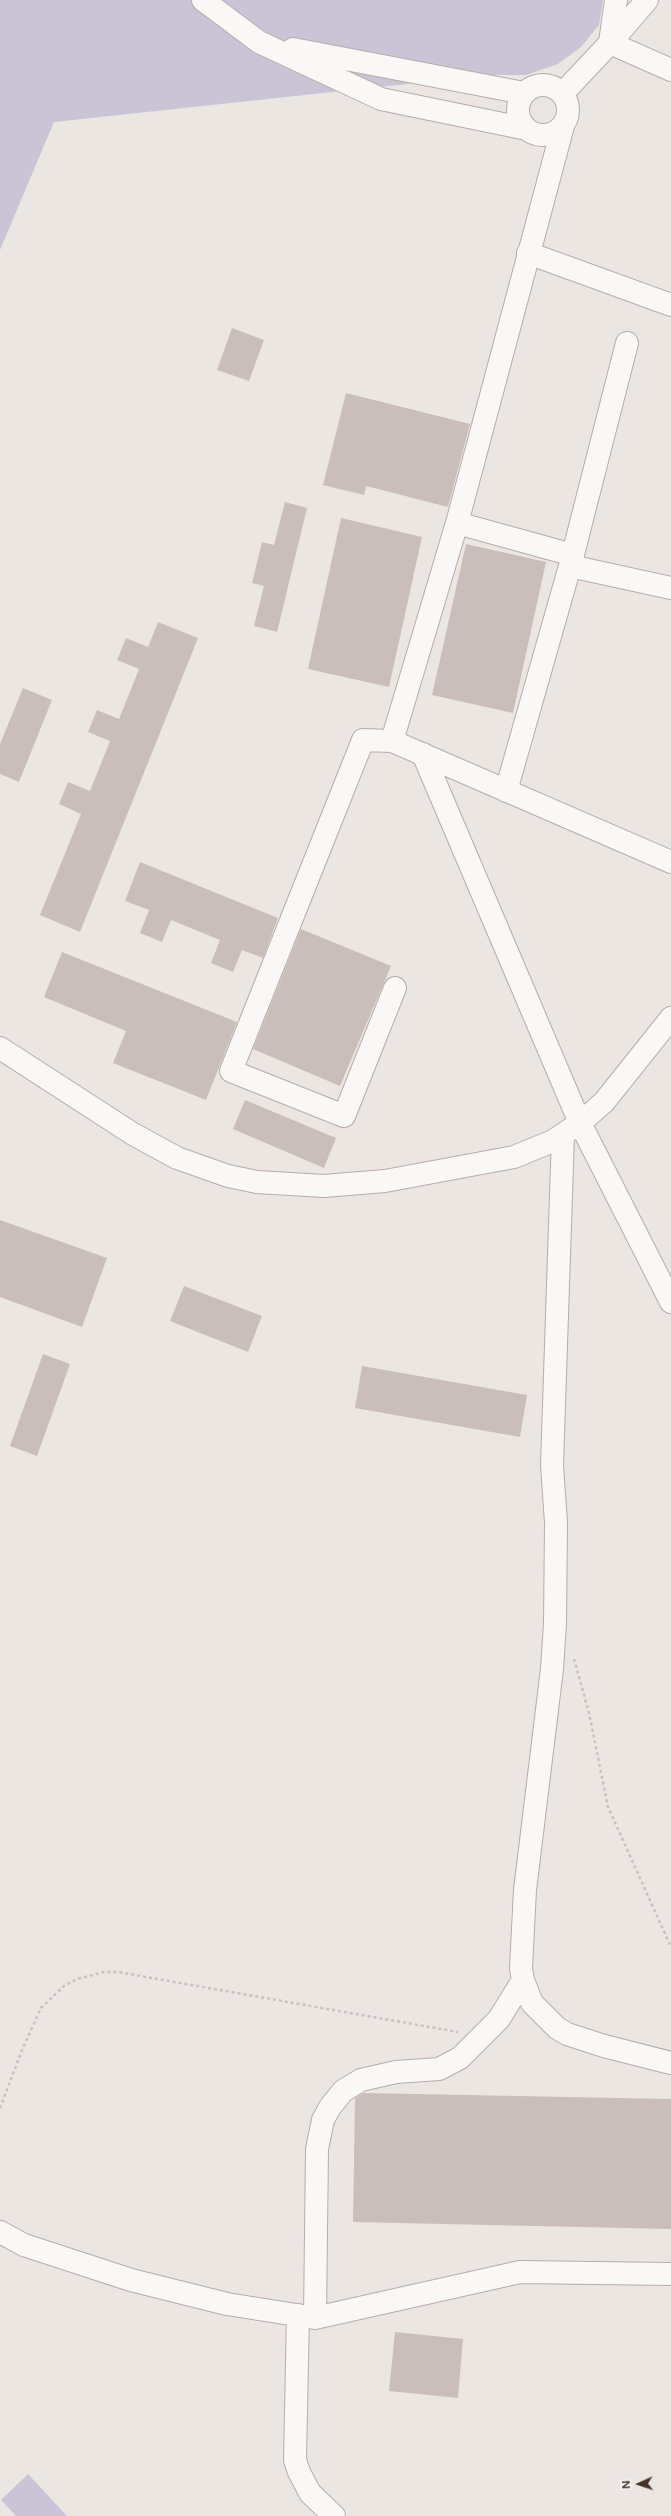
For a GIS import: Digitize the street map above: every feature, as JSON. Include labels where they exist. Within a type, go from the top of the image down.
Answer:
[{"type":"street","points":[[202,0],[259,42],[381,99],[527,129],[534,133],[550,134],[563,126]]},
{"type":"street","points":[[610,44],[616,0]]},
{"type":"street","points":[[563,93],[610,44],[647,0]]},
{"type":"street","points":[[259,42],[524,93]]},
{"type":"street","points":[[610,44],[671,70]]},
{"type":"street","points":[[392,741],[457,523],[528,253],[563,126],[569,111],[568,103],[563,93],[553,86],[537,84],[524,93],[518,108],[522,123],[527,129]]},
{"type":"street","points":[[528,253],[671,305]]},
{"type":"street","points":[[506,791],[572,561],[627,343]]},
{"type":"street","points":[[457,523],[572,561],[671,588]]},
{"type":"street","points":[[395,988],[344,1116],[231,1071],[363,740],[392,741],[671,862]]},
{"type":"street","points":[[423,754],[571,1129],[671,1302]]},
{"type":"street","points":[[0,1048],[154,1147],[201,1167],[257,1182],[324,1186],[385,1182],[514,1157],[534,1150],[571,1129],[604,1102],[671,1018]]},
{"type":"street","points":[[571,1129],[552,1465],[556,1522],[555,1624],[552,1669],[525,1890],[520,1955],[523,1980],[532,2003],[539,2013],[567,2034],[671,2063]]},
{"type":"street","points":[[334,2516],[310,2493],[298,2472],[296,2460],[319,2134],[330,2107],[343,2091],[361,2080],[396,2072],[440,2069],[460,2058],[484,2036],[508,2006],[523,1980]]},
{"type":"street","points":[[0,2232],[24,2245],[131,2280],[227,2304],[306,2316],[520,2272],[671,2274]]},
{"type":"path","points":[[572,1654],[589,1713],[608,1807],[671,1948]]},
{"type":"path","points":[[0,2108],[22,2050],[41,2008],[64,1986],[77,1979],[104,1972],[126,1973],[484,2036]]},
{"type":"shaded area","points":[[0,0],[603,0],[599,25],[581,47],[558,64],[526,75],[491,75],[54,122],[0,250]]},
{"type":"shaded area","points":[[28,2474],[67,2516],[16,2516],[1,2500]]},
{"type":"building","points":[[232,328],[264,340],[249,381],[217,370]]},
{"type":"building","points":[[346,393],[470,424],[448,507],[366,486],[364,495],[323,485]]},
{"type":"building","points":[[285,502],[307,508],[277,632],[254,626],[264,586],[252,583],[262,542],[274,545]]},
{"type":"building","points":[[341,518],[422,537],[389,687],[308,669]]},
{"type":"building","points":[[466,544],[546,562],[513,713],[432,695]]},
{"type":"building","points":[[158,622],[198,638],[80,932],[40,915],[81,814],[59,804],[68,782],[90,791],[110,741],[88,732],[97,710],[119,719],[139,669],[117,660],[126,638],[148,647]]},
{"type":"building","points":[[23,688],[52,700],[19,782],[0,774],[0,744]]},
{"type":"building","points":[[140,862],[278,918],[263,958],[242,950],[233,972],[211,963],[220,940],[171,920],[162,942],[140,933],[149,910],[125,901]]},
{"type":"building","points":[[301,929],[391,966],[340,1086],[253,1049]]},
{"type":"building","points":[[62,952],[237,1022],[206,1100],[113,1063],[126,1031],[44,997]]},
{"type":"building","points":[[245,1100],[336,1138],[324,1168],[233,1129]]},
{"type":"building","points":[[0,1220],[107,1258],[82,1327],[0,1297]]},
{"type":"building","points":[[184,1286],[262,1316],[248,1352],[170,1321]]},
{"type":"building","points":[[43,1354],[70,1364],[37,1456],[10,1446]]},
{"type":"building","points":[[362,1366],[527,1395],[520,1437],[355,1408]]},
{"type":"building","points":[[364,2093],[671,2099],[671,2229],[353,2222],[355,2098]]},
{"type":"building","points":[[395,2332],[463,2339],[458,2398],[389,2391]]}]
